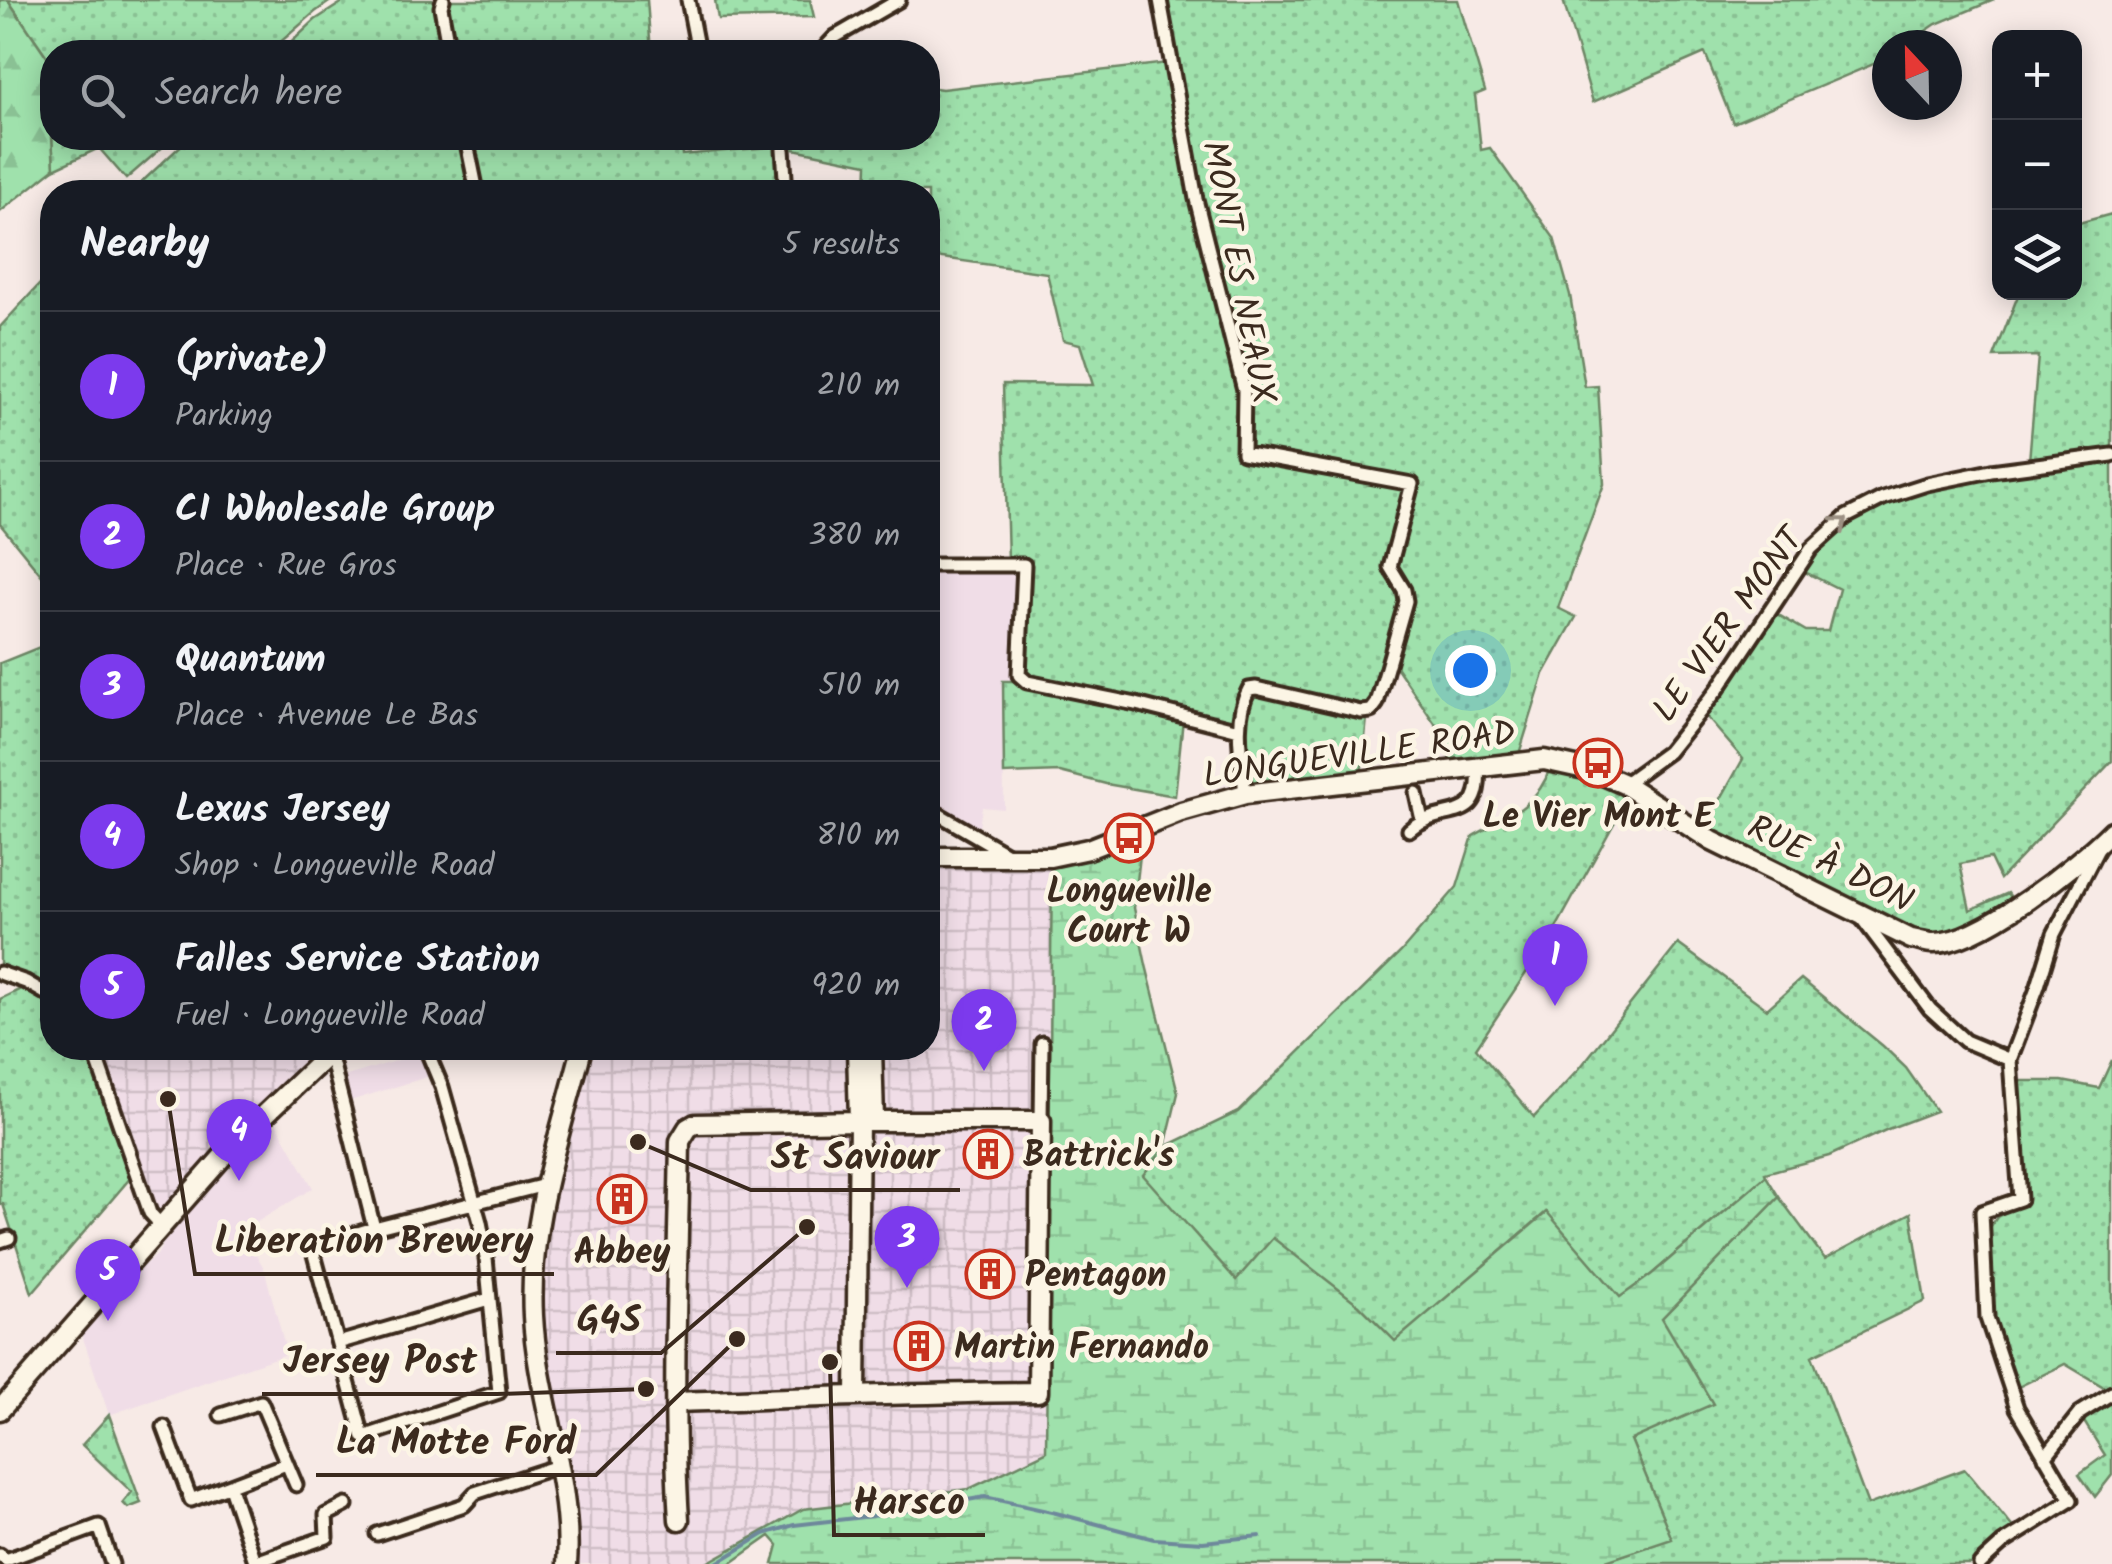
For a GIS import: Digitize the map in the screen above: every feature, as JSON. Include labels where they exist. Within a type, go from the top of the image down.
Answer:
[{"type":"main road","name":"LONGUEVILLE ROAD","points":[[940,857],[1050,857],[1088,849],[1181,812],[1245,794],[1544,760],[1594,771],[1624,784]]},
{"type":"main road","name":"RUE À DON","points":[[1624,784],[1712,840],[1911,939],[1934,943],[1956,940],[2013,912],[2107,836]]},
{"type":"main road","points":[[0,1410],[232,1146],[322,1060]]},
{"type":"main road","points":[[567,1564],[558,1466],[533,1316],[534,1256],[545,1185],[579,1060]]},
{"type":"main road","points":[[859,1060],[867,1120]]},
{"type":"main road","points":[[856,1395],[871,1060]]},
{"type":"main road","points":[[676,1402],[1038,1392],[1041,1120],[704,1123],[688,1128],[680,1141],[676,1402],[679,1520]]},
{"type":"street","points":[[442,0],[448,40]]},
{"type":"street","points":[[688,0],[696,40]]},
{"type":"street","points":[[832,40],[898,0]]},
{"type":"street","name":"MONT ES NEAUX","points":[[1160,0],[1196,200],[1244,390],[1242,453],[1412,484],[1390,566],[1406,601],[1377,703],[1371,711],[1362,712],[1249,689],[1239,730],[1245,794]]},
{"type":"street","points":[[469,150],[475,180]]},
{"type":"street","points":[[783,150],[785,180]]},
{"type":"street","name":"LE VIER MONT","points":[[1624,784],[1668,752],[1718,689],[1811,548],[1846,516],[1882,498],[1928,484],[1991,471],[2112,456]]},
{"type":"street","points":[[940,566],[1024,565],[1019,675],[1027,682],[1239,730]]},
{"type":"street","points":[[1409,830],[1422,820],[1469,806],[1477,795],[1478,768]]},
{"type":"street","points":[[1416,793],[1422,820]]},
{"type":"street","points":[[940,815],[1012,857]]},
{"type":"street","points":[[1980,1564],[2070,1500],[2016,1408],[1987,1318],[1982,1212],[2020,1199],[2010,1060],[2054,934],[2107,836]]},
{"type":"street","points":[[1859,914],[1930,1010],[1965,1041],[2010,1060]]},
{"type":"street","points":[[0,973],[40,990]]},
{"type":"street","points":[[1041,1120],[1042,1042]]},
{"type":"street","points":[[97,1060],[150,1213],[162,1226]]},
{"type":"street","points":[[335,1060],[374,1228]]},
{"type":"street","points":[[431,1060],[442,1087],[474,1202],[485,1248],[499,1392],[363,1437],[312,1247],[374,1228],[474,1202],[545,1185]]},
{"type":"street","points":[[338,1344],[490,1299]]},
{"type":"street","points":[[2046,1457],[2080,1413],[2112,1393]]},
{"type":"street","points":[[221,1415],[261,1402],[296,1485]]},
{"type":"street","points":[[164,1427],[191,1500],[286,1464]]},
{"type":"street","points":[[377,1534],[464,1505],[475,1493],[558,1466]]},
{"type":"street","points":[[230,1486],[256,1563],[327,1537],[326,1515],[346,1505]]},
{"type":"street","points":[[0,1555],[6,1560],[99,1526],[112,1564]]},
{"type":"shaded area","points":[[940,571],[1017,571],[1014,681],[1003,682],[1004,809],[982,807],[978,834],[940,810]]},
{"type":"shaded area","points":[[1052,863],[1046,1452],[969,1489],[803,1509],[705,1564],[575,1564],[577,1545],[544,1357],[541,1263],[552,1186],[585,1060],[940,1060],[940,865]]},
{"type":"shaded area","points":[[102,1060],[314,1060],[171,1206],[163,1209],[151,1202]]},
{"type":"shaded area","points":[[399,1060],[425,1060],[433,1075],[350,1101],[344,1077]]},
{"type":"shaded area","points":[[274,1119],[313,1188],[242,1231],[264,1268],[287,1354],[109,1415],[78,1332],[128,1277],[157,1255],[191,1206]]},
{"type":"green space","points":[[0,0],[8,0],[40,47],[40,150],[53,150],[54,169],[0,212]]},
{"type":"green space","points":[[8,0],[332,0],[283,40],[40,40],[40,47]]},
{"type":"green space","points":[[346,0],[435,0],[442,40],[294,40]]},
{"type":"green space","points":[[447,0],[647,0],[650,40],[452,40]]},
{"type":"green space","points":[[715,0],[810,0],[814,17],[718,19]]},
{"type":"green space","points":[[1164,0],[1458,0],[1485,91],[1475,95],[1481,150],[1490,148],[1554,238],[1570,295],[1585,387],[1598,386],[1604,484],[1558,608],[1576,617],[1544,674],[1518,757],[1452,764],[1438,728],[1393,662],[1412,595],[1396,566],[1420,482],[1247,449],[1247,390],[1194,167]]},
{"type":"green space","points":[[1563,0],[1994,0],[1927,30],[1872,30],[1872,65],[1733,123],[1705,53],[1593,102]]},
{"type":"green space","points":[[1167,63],[1241,391],[1236,458],[1407,488],[1383,573],[1400,598],[1400,613],[1373,699],[1364,707],[1246,683],[1236,723],[1029,678],[1021,670],[1032,560],[1008,560],[1003,384],[1093,385],[1080,344],[1063,340],[1047,273],[940,258],[940,180],[866,180],[867,164],[799,150],[940,150],[942,89]]},
{"type":"green space","points":[[53,150],[95,150],[54,169]]},
{"type":"green space","points":[[101,150],[159,150],[126,179]]},
{"type":"green space","points":[[176,150],[462,150],[469,180],[144,180]]},
{"type":"green space","points":[[474,150],[681,150],[682,155],[779,150],[780,180],[481,180]]},
{"type":"green space","points":[[2112,214],[2112,451],[2029,461],[2038,356],[1994,357],[2016,300],[2082,300],[2082,222]]},
{"type":"green space","points":[[40,284],[40,573],[0,524],[0,327]]},
{"type":"green space","points":[[2112,462],[2112,761],[2000,879],[1990,858],[1960,864],[1970,910],[2008,893],[2015,903],[1944,936],[1916,932],[1725,842],[1698,824],[1709,820],[1743,759],[1705,715],[1775,613],[1806,631],[1828,631],[1839,589],[1801,570],[1842,527],[1887,502],[1939,487]]},
{"type":"green space","points":[[40,647],[40,984],[0,965],[0,663]]},
{"type":"green space","points":[[1003,681],[1183,719],[1175,796],[1060,772],[1004,774]]},
{"type":"green space","points":[[1253,692],[1367,718],[1361,776],[1250,787],[1244,731]]},
{"type":"green space","points":[[1550,768],[1604,781],[1628,798],[1556,928],[1476,1048],[1534,1117],[1579,1069],[1678,944],[1767,1009],[1801,979],[1906,1068],[1936,1111],[1829,1156],[1765,1173],[1620,1298],[1546,1212],[1395,1342],[1359,1305],[1236,1280],[1142,1175],[1165,1147],[1238,1112],[1401,952],[1457,887],[1473,836],[1529,801]]},
{"type":"green space","points":[[1142,837],[1134,908],[1178,1093],[1165,1147],[1143,1175],[1236,1280],[1273,1238],[1359,1305],[1395,1341],[1547,1212],[1620,1297],[1766,1176],[1779,1197],[1662,1318],[1713,1404],[1631,1440],[1672,1539],[1597,1564],[773,1564],[778,1545],[770,1536],[730,1564],[705,1564],[803,1509],[969,1489],[1046,1452],[1052,863],[1098,855]]},
{"type":"green space","points":[[25,987],[40,996],[40,1060],[91,1060],[132,1176],[32,1293],[0,1204],[0,999]]},
{"type":"green space","points":[[2112,1060],[2112,1386],[2109,1390],[2065,1364],[2014,1389],[1992,1314],[1988,1270],[1989,1229],[1997,1217],[2024,1202],[2017,1081],[2062,1081],[2099,1088]]},
{"type":"green space","points":[[1779,1197],[1825,1259],[1911,1213],[1925,1301],[1812,1356],[1868,1505],[1965,1469],[2015,1530],[1971,1564],[1597,1564],[1671,1538],[1631,1440],[1661,1319]]},
{"type":"green space","points":[[2112,1398],[2112,1475],[2095,1497],[2079,1474],[2105,1455],[2081,1417]]},
{"type":"green space","points":[[109,1415],[141,1503],[128,1508],[123,1503],[132,1492],[82,1445]]},
{"type":"waterway","points":[[715,1564],[764,1534],[794,1525],[985,1497],[1154,1539],[1203,1542],[1260,1536]]},
{"type":"place","name":"Le Vier Mont E","points":[[1598,763]]},
{"type":"place","name":"Longueville Court W","points":[[1129,838]]},
{"type":"place","name":"(private)","points":[[1555,1006]]},
{"type":"place","name":"CI Wholesale Group","points":[[984,1071]]},
{"type":"place","name":"Liberation Brewery","points":[[168,1099]]},
{"type":"place","name":"St Saviour","points":[[638,1142]]},
{"type":"place","name":"Battrick's","points":[[988,1154]]},
{"type":"place","name":"Lexus Jersey","points":[[239,1181]]},
{"type":"place","name":"Abbey","points":[[622,1199]]},
{"type":"place","name":"G4S","points":[[807,1227]]},
{"type":"place","name":"Pentagon","points":[[990,1274]]},
{"type":"place","name":"Quantum","points":[[907,1288]]},
{"type":"place","name":"Falles Service Station","points":[[108,1321]]},
{"type":"place","name":"La Motte Ford","points":[[737,1339]]},
{"type":"place","name":"Martin Fernando","points":[[919,1346]]},
{"type":"place","name":"Harsco","points":[[830,1362]]},
{"type":"place","name":"Jersey Post","points":[[646,1389]]}]
